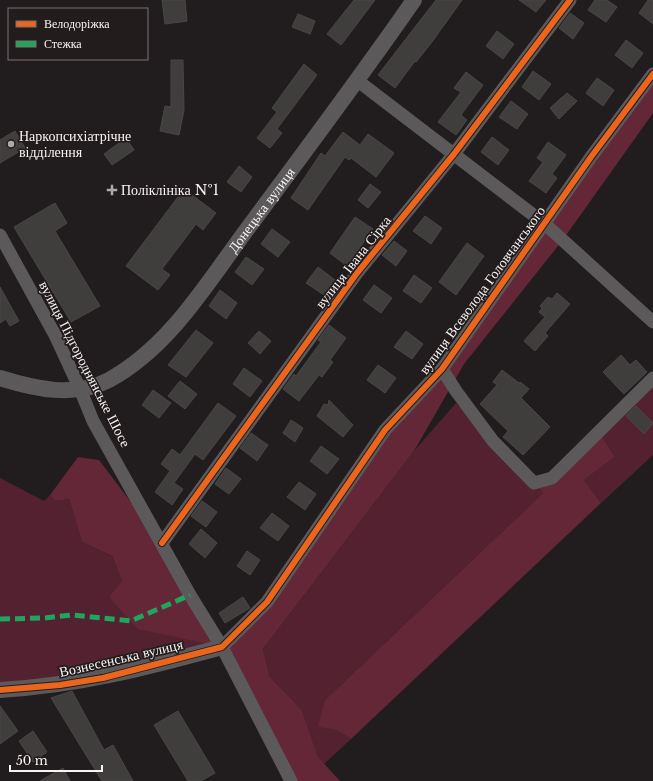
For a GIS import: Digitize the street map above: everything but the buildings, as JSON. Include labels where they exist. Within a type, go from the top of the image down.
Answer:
[{"type":"street","name":"Донецька вулиця","points":[[0,378],[52,390],[80,389],[108,380],[138,361],[177,324],[358,81],[414,0]]},
{"type":"street","name":"вулиця Івана Сірка","points":[[162,543],[357,273],[454,154],[570,0]]},
{"type":"street","name":"вулиця Всеволода Головчанського","points":[[222,647],[268,602],[385,430],[442,369],[592,157],[648,92],[653,74]]},
{"type":"street","points":[[358,81],[545,224],[653,322]]},
{"type":"street","name":"вулиця Підгороднянське Шосе","points":[[0,235],[55,335],[93,421],[190,595],[222,647],[291,781]]},
{"type":"street","points":[[442,369],[456,392],[493,441],[534,483],[552,478],[653,378]]},
{"type":"street","name":"Вознесенська вулиця","points":[[0,690],[60,685],[103,678],[222,647]]},
{"type":"shaded area","points":[[653,74],[653,113],[562,241],[464,364],[414,451],[263,649],[270,677],[302,710],[318,757],[340,781],[291,781],[222,647],[138,629],[109,597],[122,581],[112,556],[82,542],[69,499],[55,501],[50,495],[78,457],[99,460],[162,543],[221,646],[267,602],[385,430],[442,369]]},
{"type":"shaded area","points":[[653,378],[653,455],[601,503],[584,480],[615,457],[598,430]]},
{"type":"shaded area","points":[[456,403],[543,493],[325,700],[334,729],[351,739],[324,764],[318,757],[302,710],[270,677],[263,649],[414,451]]},
{"type":"shaded area","points":[[598,430],[615,457],[584,480],[601,503],[351,739],[334,729],[318,727],[325,700],[543,493],[534,483],[552,478]]},
{"type":"shaded area","points":[[0,478],[44,501],[50,495],[55,501],[69,499],[82,542],[112,556],[122,581],[109,598],[221,647],[0,690]]},
{"type":"marked path","points":[[0,619],[44,618],[72,615],[131,621],[190,595]]},
{"type":"cycle path","points":[[162,543],[357,273],[454,154],[570,0]]},
{"type":"cycle path","points":[[0,690],[60,685],[103,678],[222,647],[267,602],[385,430],[442,369],[591,157],[653,74]]},
{"type":"place","name":"Наркопсихіатрічне відділення","points":[[11,144]]},
{"type":"place","name":"Поліклініка №1","points":[[112,190]]}]
